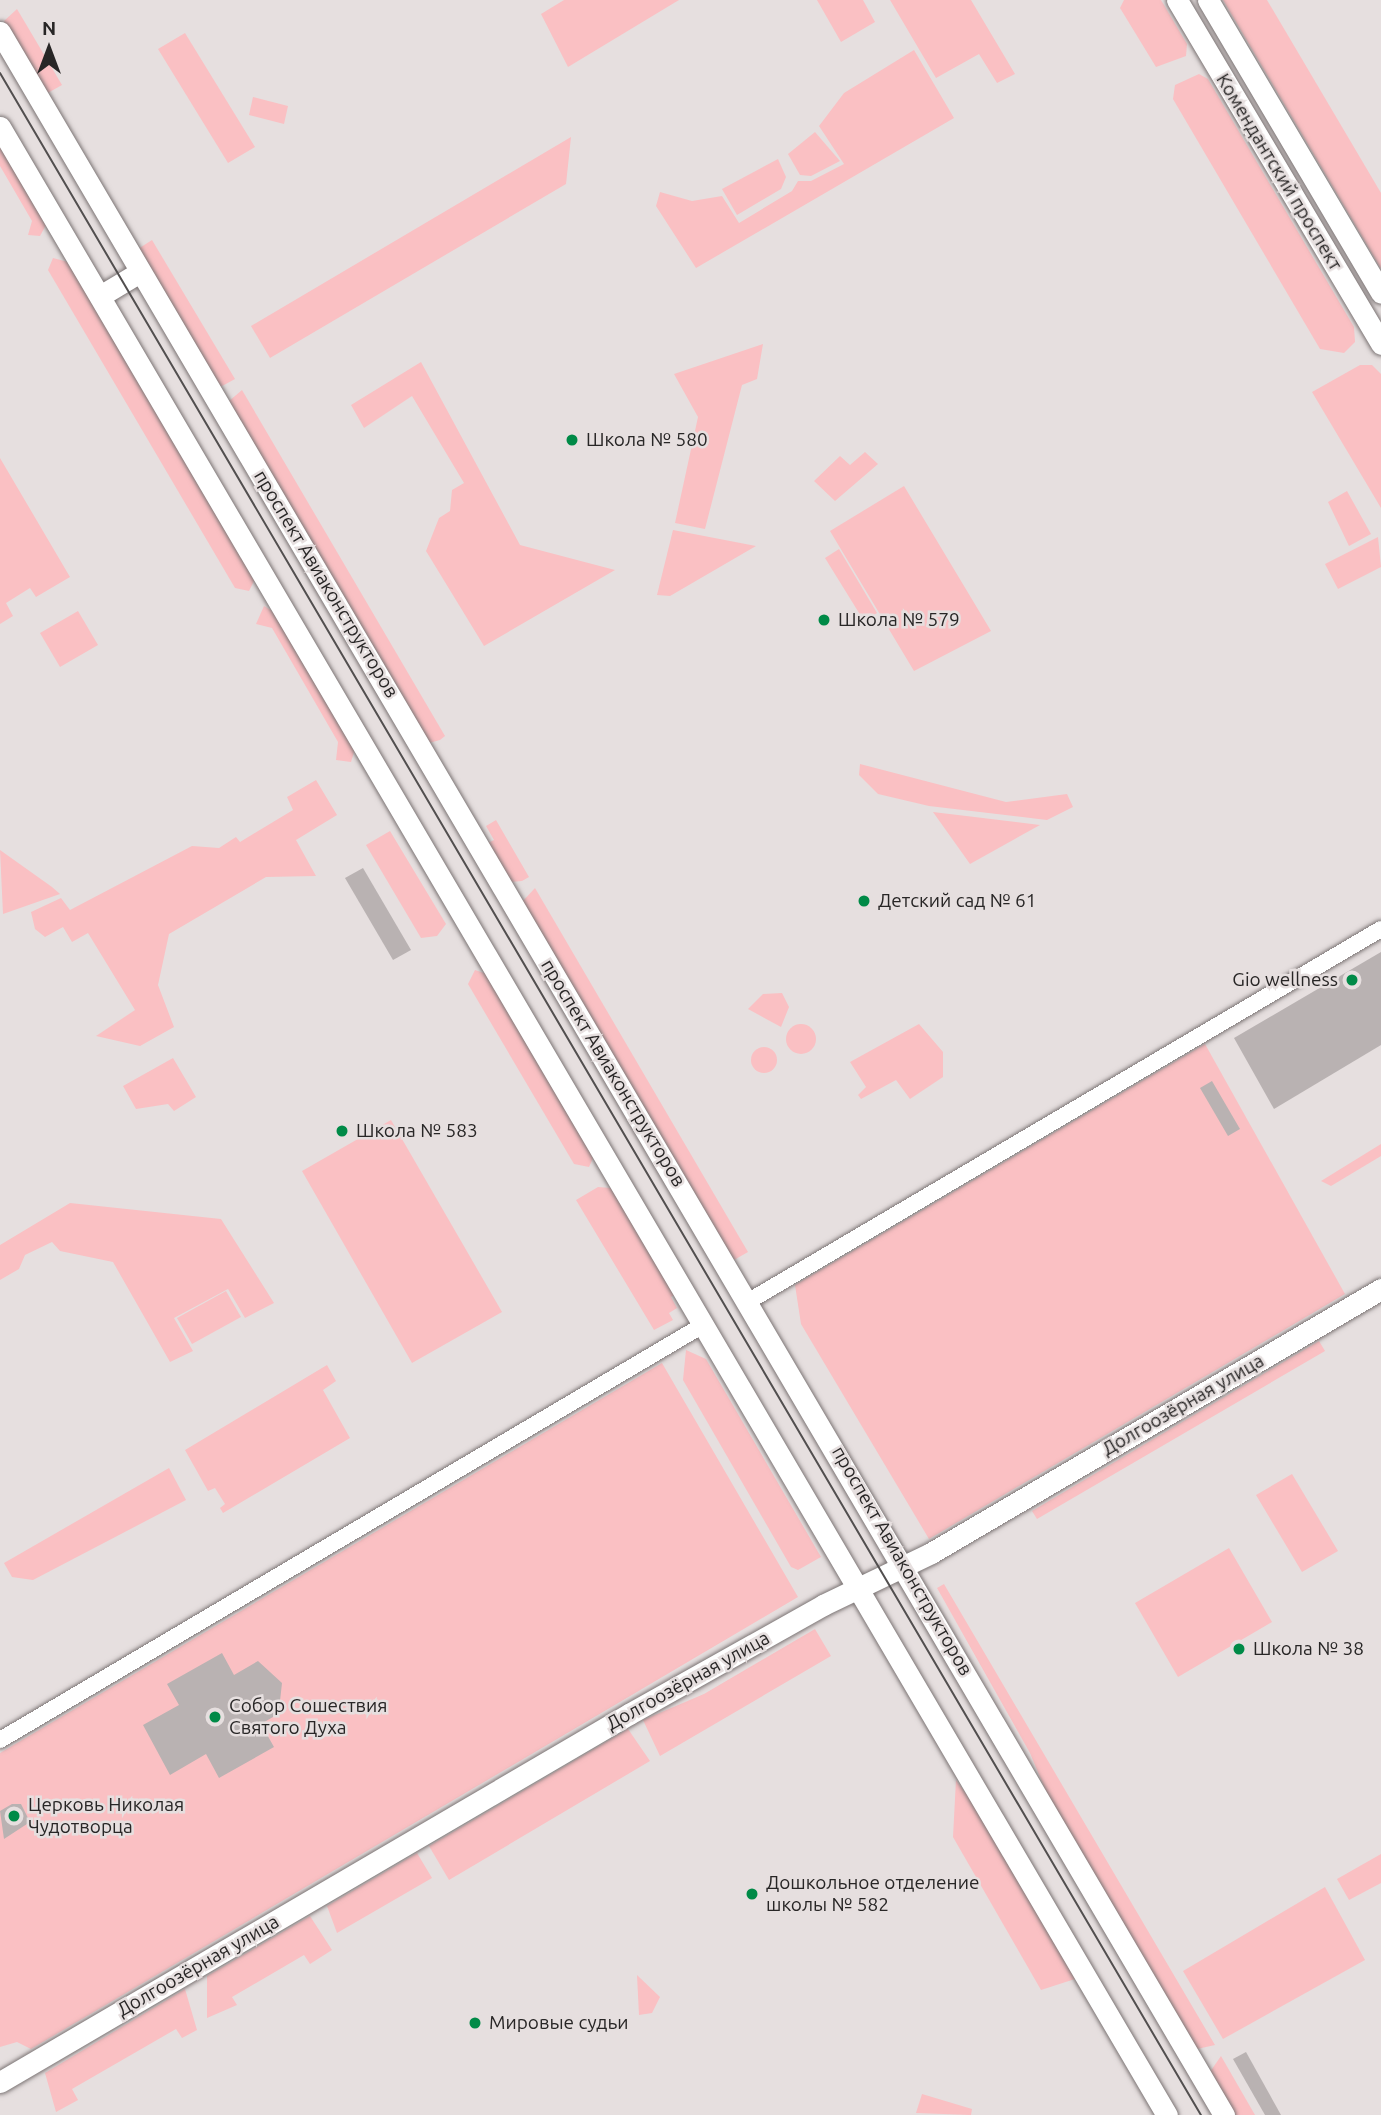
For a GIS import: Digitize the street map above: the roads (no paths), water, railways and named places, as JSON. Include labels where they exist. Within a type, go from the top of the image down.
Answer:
[{"type":"street","name":"Комендантский проспект","points":[[1177,0],[1381,344]]},
{"type":"street","name":"Комендантский проспект","points":[[1208,0],[1381,293]]},
{"type":"street","name":"проспект Авиаконструкторов","points":[[0,32],[905,1566],[1224,2115]]},
{"type":"street","points":[[0,127],[1167,2115]]},
{"type":"street","points":[[100,296],[141,272]]},
{"type":"street","points":[[749,1301],[1381,929]]},
{"type":"street","name":"Долгоозёрная улица","points":[[0,2082],[629,1714],[857,1587],[905,1566],[1381,1289]]},
{"type":"street","points":[[0,1740],[703,1325]]},
{"type":"tram line","points":[[0,73],[1201,2115]]},
{"type":"place","name":"Школа № 580","points":[[572,440]]},
{"type":"place","name":"Школа № 579","points":[[824,620]]},
{"type":"place","name":"Детский сад № 61","points":[[864,901]]},
{"type":"place","name":"Gio wellness","points":[[1352,980]]},
{"type":"place","name":"Школа № 583","points":[[342,1131]]},
{"type":"place","name":"Школа № 38","points":[[1239,1649]]},
{"type":"place","name":"Собор Сошествия Святого Духа","points":[[215,1717]]},
{"type":"place","name":"Церковь Николая Чудотворца","points":[[14,1816]]},
{"type":"place","name":"Дошкольное отделение школы № 582","points":[[752,1894]]},
{"type":"place","name":"Мировые судьи","points":[[475,2023]]}]
